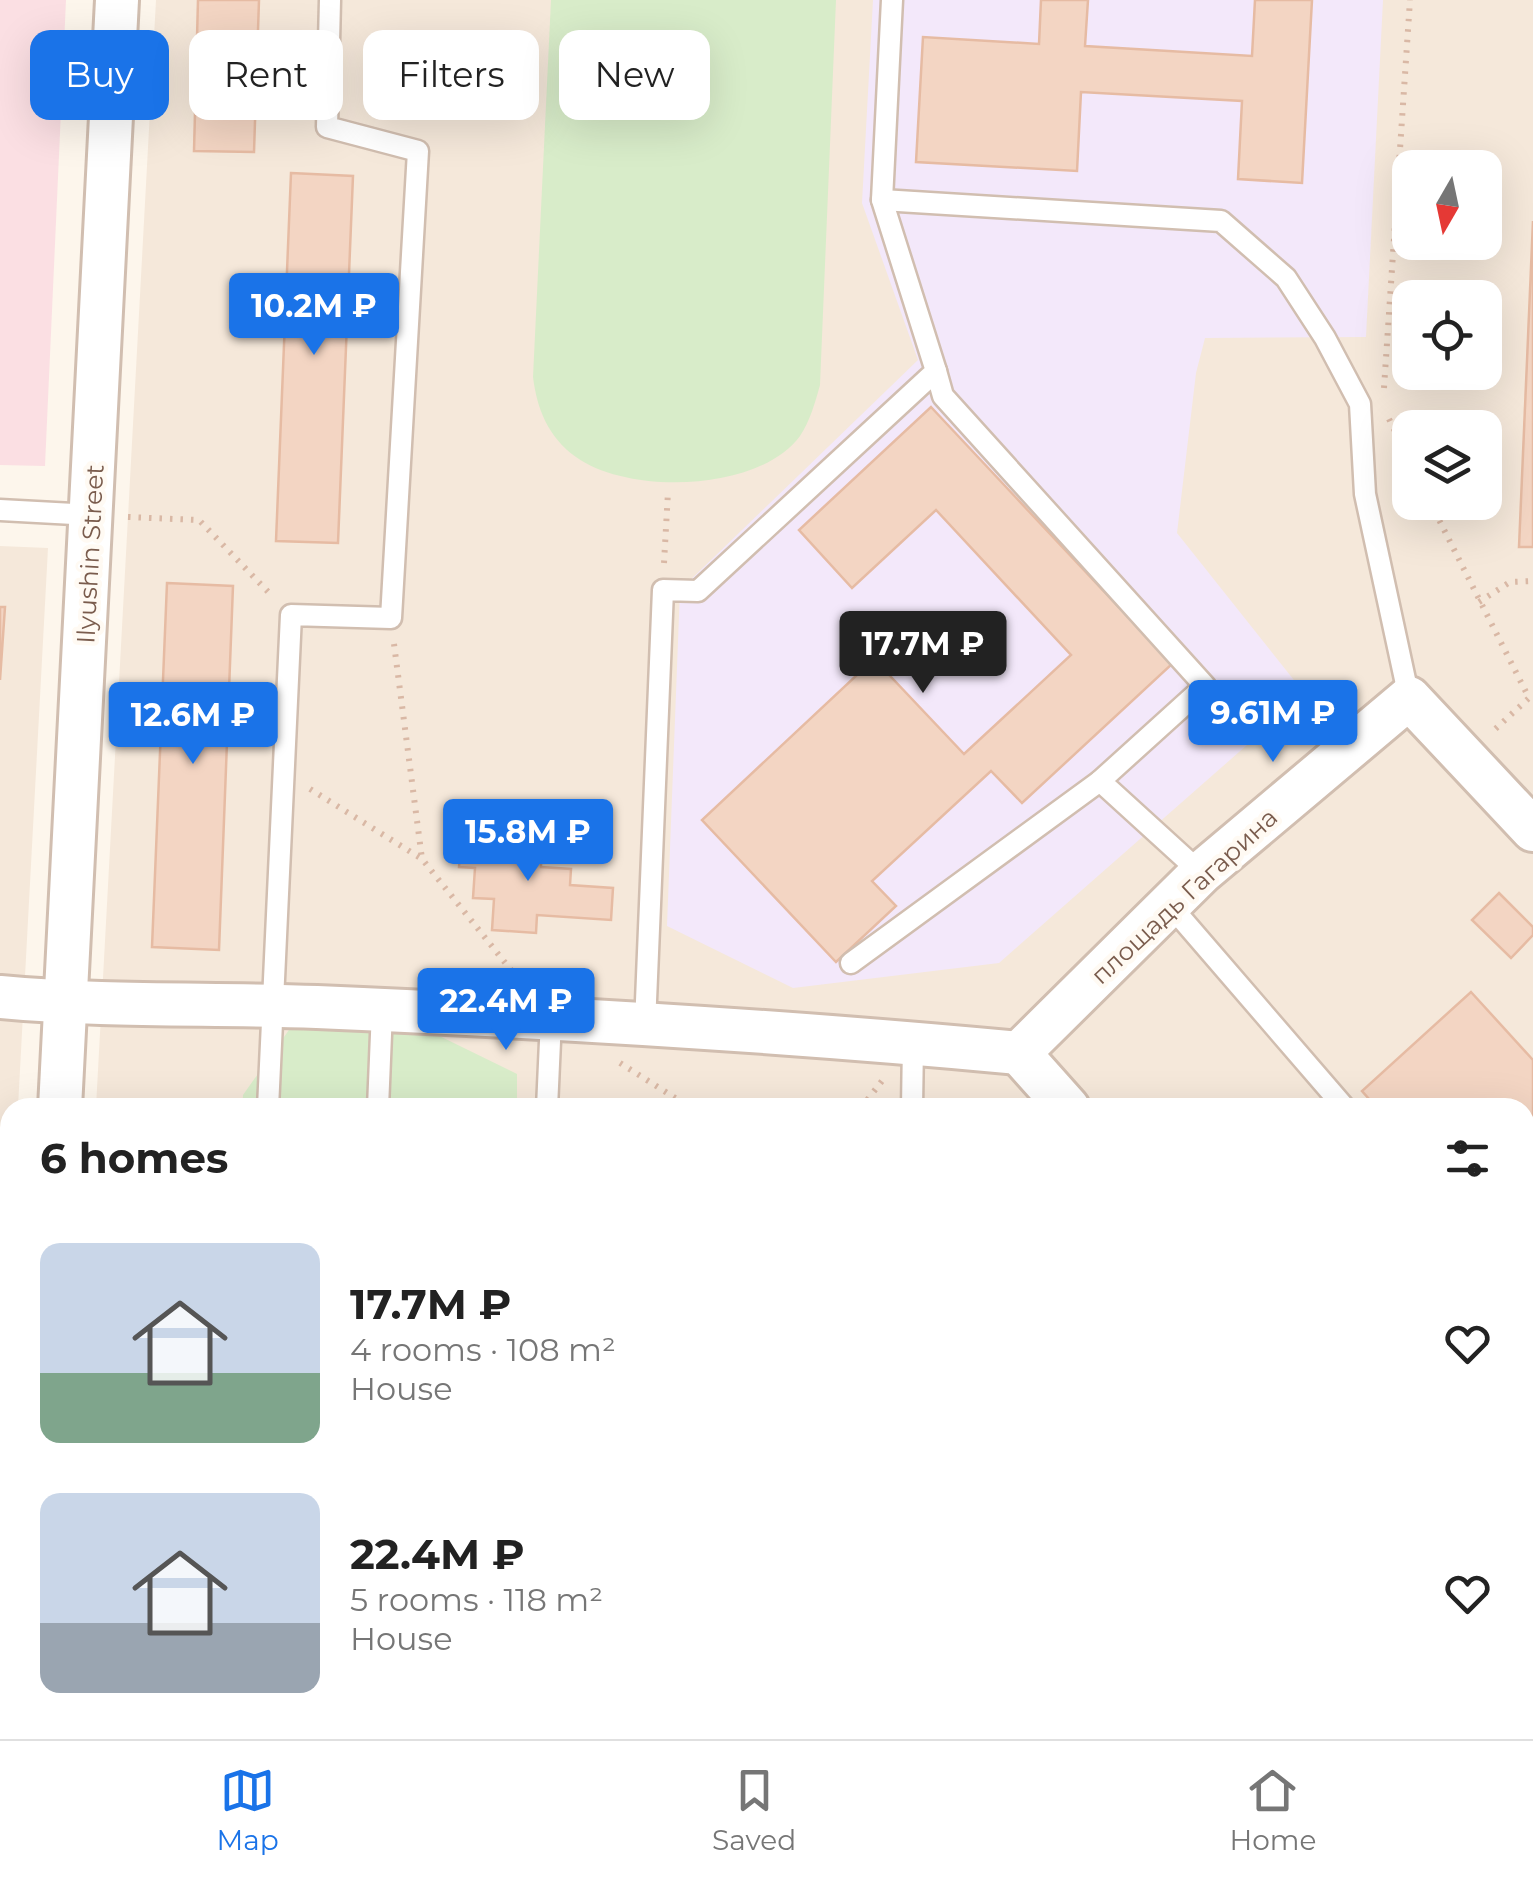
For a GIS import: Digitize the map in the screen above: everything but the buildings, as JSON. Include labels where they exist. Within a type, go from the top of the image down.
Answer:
[{"type":"street","name":"Ilyushin Street","points":[[60,1098],[117,0]]},
{"type":"street","points":[[1409,698],[1533,830]]},
{"type":"street","name":"площадь Гагарина","points":[[1019,1053],[1200,874],[1409,698]]},
{"type":"street","points":[[0,997],[65,1004],[274,1006],[551,1019],[1019,1053],[1059,1098]]},
{"type":"lane","points":[[269,1098],[291,615],[391,618],[418,152],[327,127],[330,0]]},
{"type":"lane","points":[[851,962],[1100,781],[1204,686],[943,396],[882,200],[892,0]]},
{"type":"lane","points":[[882,200],[1221,222],[1286,278],[1325,338],[1360,404],[1365,494],[1409,698]]},
{"type":"lane","points":[[646,1026],[663,590],[698,591],[936,371]]},
{"type":"lane","points":[[0,510],[92,515]]},
{"type":"lane","points":[[1100,781],[1200,874]]},
{"type":"lane","points":[[1169,904],[1336,1098]]},
{"type":"lane","points":[[378,1098],[382,1010]]},
{"type":"lane","points":[[547,1098],[551,1019]]},
{"type":"lane","points":[[912,1098],[913,1043]]},
{"type":"path","points":[[1392,425],[1383,407],[1410,0]]},
{"type":"path","points":[[663,590],[668,492]]},
{"type":"path","points":[[92,515],[199,520],[291,615]]},
{"type":"path","points":[[1439,520],[1529,698],[1465,757]]},
{"type":"path","points":[[1479,602],[1510,582],[1533,581]]},
{"type":"path","points":[[391,618],[422,859]]},
{"type":"path","points":[[284,772],[422,859],[551,1019]]},
{"type":"shaded area","points":[[0,0],[66,0],[65,30],[30,30],[30,120],[61,120],[45,466],[0,465]]},
{"type":"shaded area","points":[[156,0],[1533,0],[1533,1098],[96,1098],[149,120],[169,120],[169,30],[154,30]]},
{"type":"shaded area","points":[[873,0],[1383,0],[1366,337],[1205,338],[1196,373],[1177,533],[1305,694],[999,963],[793,988],[667,926],[680,590],[918,360],[862,203]]},
{"type":"shaded area","points":[[0,546],[48,548],[18,1098],[0,1098]]},
{"type":"green space","points":[[551,0],[836,0],[820,385],[800,436],[781,455],[725,477],[692,482],[627,478],[576,457],[558,441],[537,400],[533,377]]},
{"type":"green space","points":[[296,1020],[417,1025],[517,1074],[517,1098],[243,1098]]}]
